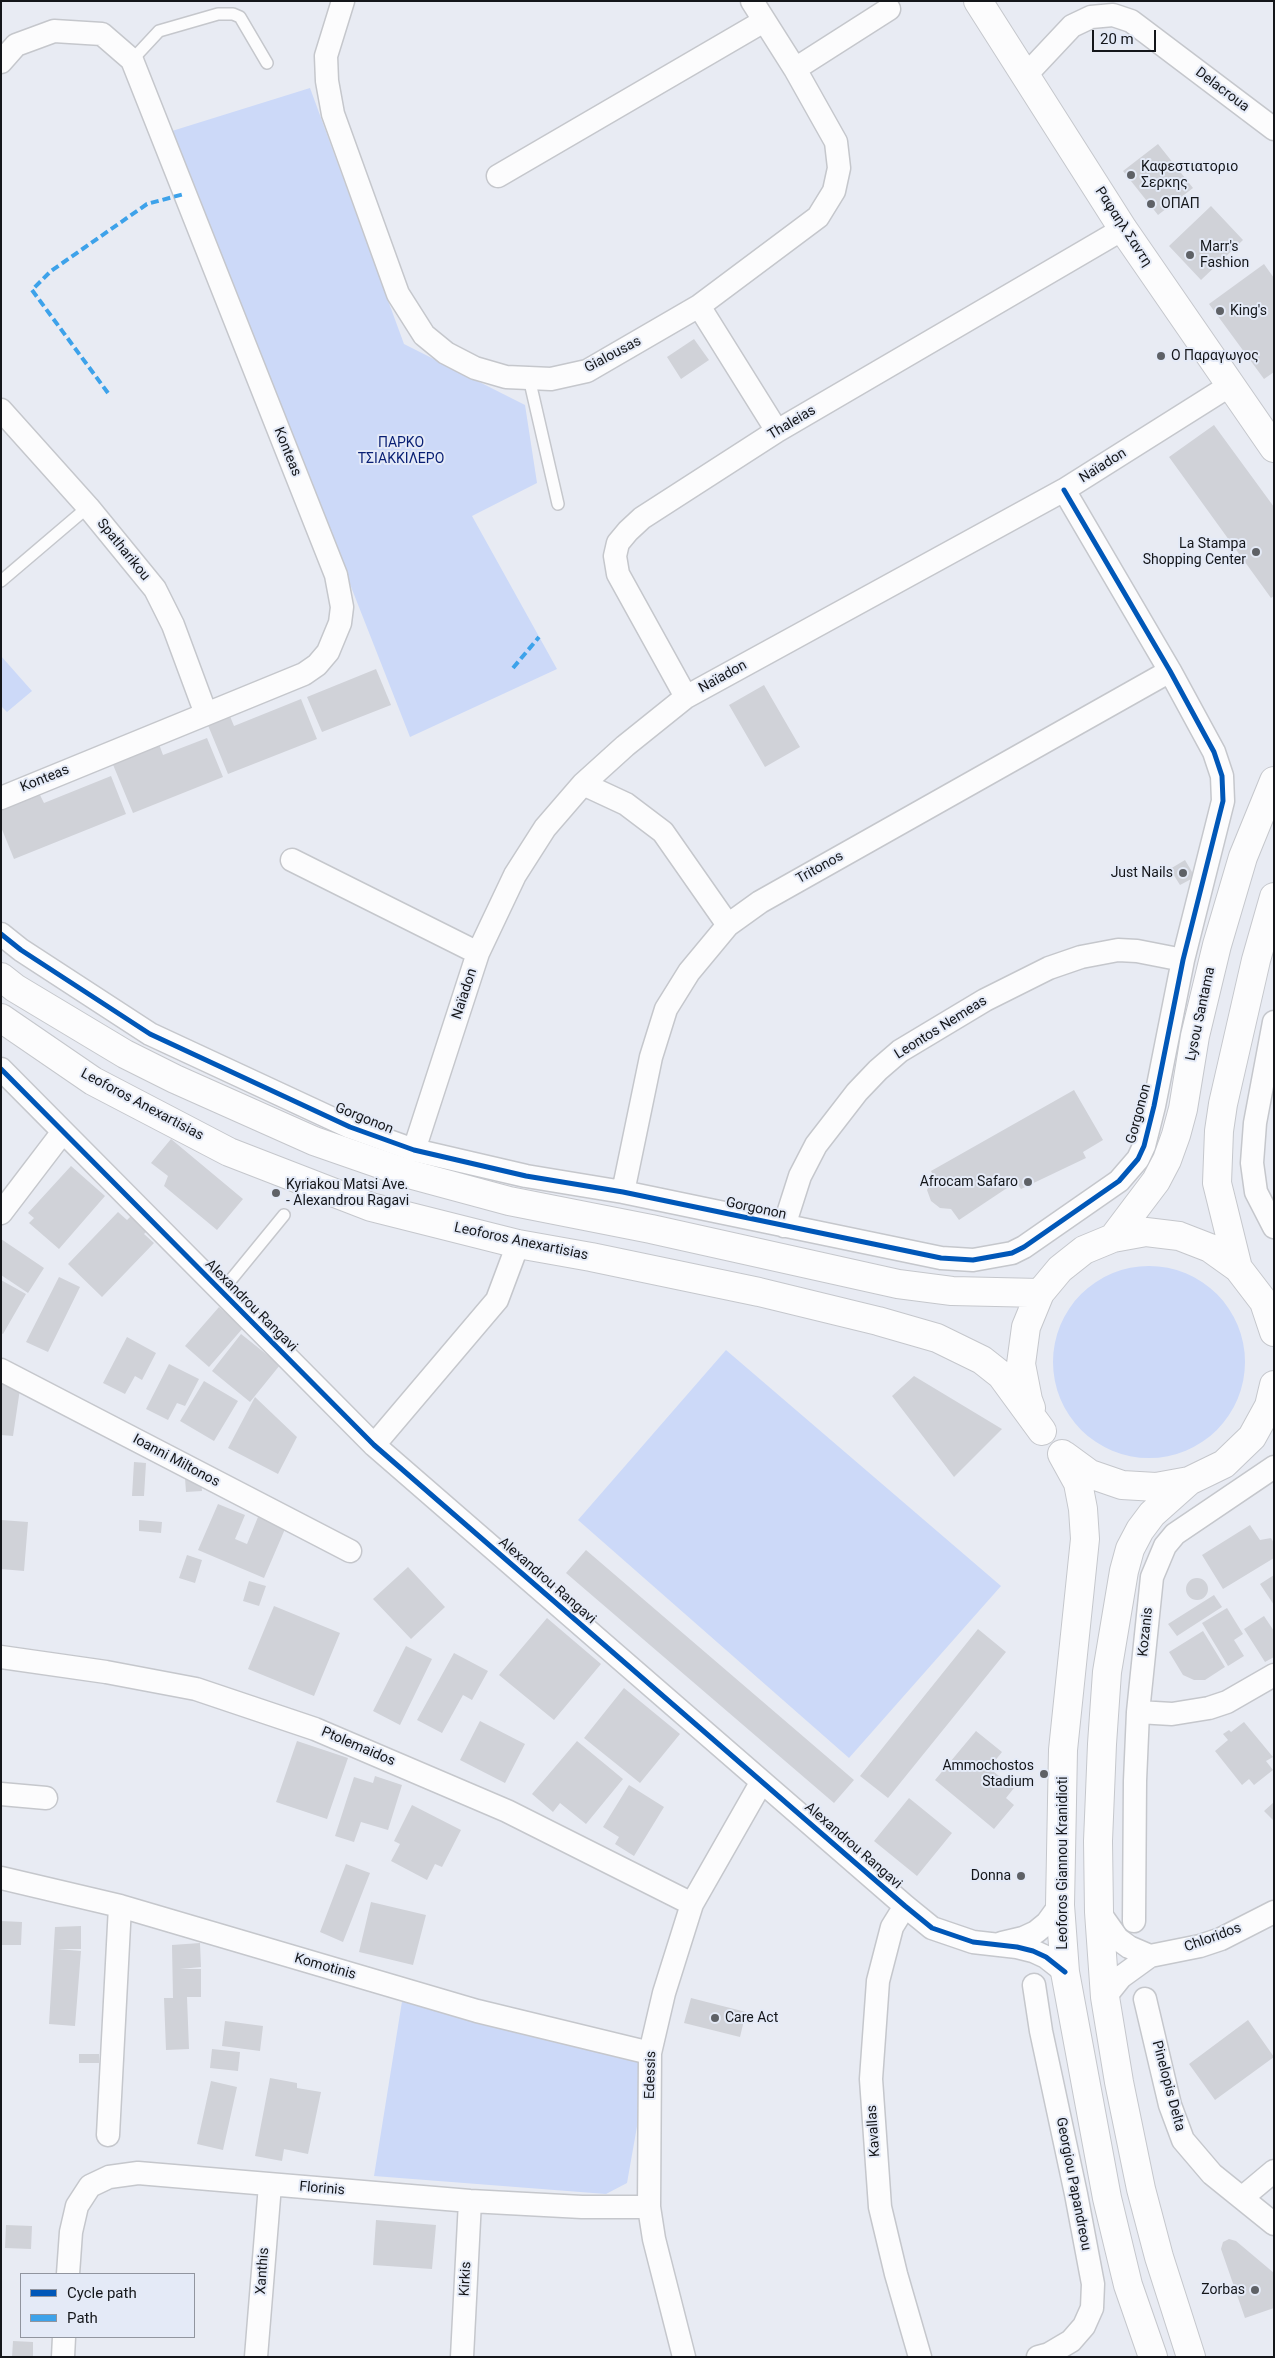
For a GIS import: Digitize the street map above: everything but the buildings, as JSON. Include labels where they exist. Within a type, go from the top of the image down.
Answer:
[{"type":"main road","name":"Ραφαηλ Σαντη","points":[[978,1],[1123,229],[1229,386],[1274,448]]},
{"type":"main road","name":"Lysou Santama","points":[[1113,1238],[1156,1181],[1167,1160],[1183,1109],[1195,1036],[1217,944],[1243,857],[1274,781]]},
{"type":"main road","points":[[1238,1268],[1217,1183],[1219,1131],[1223,1104],[1256,960],[1274,897]]},
{"type":"main road","points":[[1,978],[125,1054],[175,1080],[314,1141],[409,1174],[508,1201],[651,1229],[898,1284],[952,1291],[1040,1292]]},
{"type":"main road","name":"Leoforos Anexartisias","points":[[1,1018],[93,1081],[229,1152],[386,1212],[518,1244],[591,1257],[758,1292],[886,1323],[937,1338],[967,1352],[1001,1375],[1042,1431]]},
{"type":"main road","points":[[1189,1481],[1156,1487],[1122,1485],[1090,1474],[1062,1454],[1042,1431],[1028,1400],[1021,1364],[1026,1327],[1040,1292],[1060,1269],[1084,1250],[1113,1238],[1146,1232],[1179,1236],[1210,1248],[1238,1268],[1269,1307],[1274,1332]]},
{"type":"main road","points":[[1192,2357],[1159,2257],[1141,2189],[1119,2082],[1105,1997],[1099,1912],[1098,1841],[1107,1672],[1120,1587],[1130,1549],[1140,1530],[1167,1499],[1189,1481],[1224,1464],[1263,1432],[1274,1385]]},
{"type":"main road","name":"Leoforos Giannou Kranidioti","points":[[1062,1454],[1078,1483],[1083,1509],[1085,1538],[1063,1750],[1060,1905],[1065,1972],[1106,2198],[1128,2285],[1153,2357]]},
{"type":"street","name":"Gialousas","points":[[343,1],[326,56],[327,81],[333,114],[398,294],[424,335],[446,353],[476,368],[506,377],[551,379],[588,371],[699,306],[818,217],[834,191],[839,168],[836,142],[795,69],[752,1]]},
{"type":"street","points":[[795,69],[889,9]]},
{"type":"street","name":"Delacroua","points":[[1025,76],[1072,26],[1091,17],[1113,15],[1131,21],[1274,129]]},
{"type":"street","points":[[498,176],[764,21]]},
{"type":"street","name":"Konteas","points":[[1,62],[16,45],[54,31],[102,34],[132,60],[336,575],[341,593],[340,622],[335,638],[328,652],[317,666],[304,674],[1,798]]},
{"type":"street","name":"Thaleias","points":[[686,697],[618,574],[615,556],[618,543],[642,518],[777,431],[1123,229]]},
{"type":"street","points":[[699,306],[777,431]]},
{"type":"street","name":"Naïadon","points":[[414,1150],[478,953],[515,875],[545,828],[583,784],[625,746],[686,697],[1064,490],[1229,386]]},
{"type":"street","name":"Spatharikou","points":[[1,410],[88,508],[155,589],[172,625],[206,714]]},
{"type":"street","name":"Gorgonon","points":[[1,934],[21,950],[150,1034],[350,1127],[414,1150],[526,1176],[623,1192],[956,1260],[999,1257],[1024,1247],[1119,1181],[1138,1159],[1149,1131],[1182,960],[1221,815],[1224,789],[1214,752],[1170,671],[1064,490]]},
{"type":"street","name":"Tritonos","points":[[623,1192],[651,1057],[666,1009],[689,972],[711,942],[728,925],[760,902],[1170,671]]},
{"type":"street","points":[[583,784],[626,804],[663,832],[728,925]]},
{"type":"street","points":[[292,860],[478,953]]},
{"type":"street","name":"Leontos Nemeas","points":[[784,1226],[800,1176],[816,1145],[857,1092],[900,1051],[994,995],[1049,968],[1081,957],[1118,950],[1137,951],[1182,960]]},
{"type":"street","points":[[1274,1022],[1255,1123],[1252,1163],[1256,1192],[1274,1227]]},
{"type":"street","name":"Alexandrou Rangavi","points":[[1,1069],[62,1133],[374,1445],[905,1906],[932,1928],[964,1940],[1033,1951],[1046,1957],[1065,1972]]},
{"type":"street","points":[[1,1213],[62,1133]]},
{"type":"street","points":[[374,1445],[497,1300],[518,1244]]},
{"type":"street","name":"Ioanni Miltonos","points":[[1,1370],[350,1551]]},
{"type":"street","name":"Kozanis","points":[[1138,1712],[1152,1577],[1165,1546],[1187,1524],[1274,1467]]},
{"type":"street","name":"Ptolemaidos","points":[[1,1658],[106,1672],[196,1690],[315,1729],[507,1810],[692,1904]]},
{"type":"street","points":[[1134,1921],[1135,1781],[1138,1712],[1172,1714],[1209,1708],[1227,1702],[1274,1675]]},
{"type":"street","name":"Edessis","points":[[684,2357],[654,2239],[649,2207],[650,2053],[664,1993],[692,1904],[762,1783]]},
{"type":"street","points":[[1,1794],[46,1798]]},
{"type":"street","name":"Komotinis","points":[[1,1878],[120,1906],[477,2011],[650,2053]]},
{"type":"street","name":"Alexandrou Rangavi","points":[[996,1944],[1023,1938],[1036,1932],[1047,1923],[1060,1905]]},
{"type":"street","points":[[108,2135],[120,1906]]},
{"type":"street","name":"Kavallas","points":[[905,1906],[892,1927],[878,1981],[870,2079],[880,2208],[896,2274],[920,2357]]},
{"type":"street","points":[[1099,1912],[1118,1939],[1129,1947],[1150,1956]]},
{"type":"street","name":"Chloridos","points":[[1105,1997],[1120,1977],[1150,1956],[1200,1946],[1221,1939],[1274,1912]]},
{"type":"street","name":"Georgiou Papandreou","points":[[1034,1985],[1041,2031],[1074,2184],[1093,2284],[1092,2308],[1084,2326],[1070,2341],[1049,2354],[1038,2357]]},
{"type":"street","name":"Pinelopis Delta","points":[[1145,1999],[1170,2104],[1182,2140],[1212,2174],[1243,2197],[1274,2224]]},
{"type":"street","points":[[1243,2197],[1274,2171]]},
{"type":"street","name":"Florinis","points":[[68,2273],[71,2232],[77,2206],[90,2186],[109,2177],[138,2173],[470,2201],[582,2207],[649,2207]]},
{"type":"street","name":"Xanthis","points":[[256,2357],[270,2185]]},
{"type":"street","name":"Kirkis","points":[[462,2357],[470,2201]]},
{"type":"street","points":[[63,2357],[64,2338]]},
{"type":"lane","points":[[132,60],[158,31],[218,14],[233,14],[240,18],[267,63]]},
{"type":"lane","points":[[529,378],[558,504]]},
{"type":"lane","points":[[1,581],[88,508]]},
{"type":"lane","points":[[221,1292],[284,1216]]},
{"type":"green space","name":"ΠΑΡΚΟ ΤΣΙΑΚΚΙΛΕΡΟ","points":[[310,88],[404,344],[525,405],[537,483],[472,516],[557,669],[410,737],[172,131]]},
{"type":"green space","points":[[1,656],[32,691],[7,712],[1,706]]},
{"type":"green space","points":[[1149,1266],[1168,1268],[1186,1274],[1217,1294],[1237,1325],[1243,1343],[1245,1362],[1243,1381],[1237,1399],[1217,1430],[1186,1450],[1168,1456],[1149,1458],[1130,1456],[1112,1450],[1081,1430],[1061,1399],[1055,1381],[1053,1362],[1055,1343],[1061,1325],[1081,1294],[1112,1274],[1130,1268]]},
{"type":"green space","points":[[726,1350],[1001,1586],[849,1758],[578,1520]]},
{"type":"green space","points":[[404,1989],[650,2053],[627,2183],[606,2194],[374,2176]]},
{"type":"marked path","points":[[108,393],[32,290],[51,271],[147,204],[184,194]]},
{"type":"marked path","points":[[513,668],[539,637]]},
{"type":"cycle path","points":[[1,934],[21,950],[150,1034],[350,1127],[414,1150],[526,1176],[623,1192],[941,1258],[973,1260],[1012,1253],[1024,1247],[1119,1181],[1138,1159],[1144,1146],[1154,1106],[1183,960],[1223,801],[1222,776],[1214,752],[1170,671],[1064,490]]},
{"type":"cycle path","points":[[1,1069],[374,1445],[905,1906],[932,1928],[973,1942],[1017,1947],[1033,1951],[1046,1957],[1065,1972]]},
{"type":"place","name":"Καφεστιατοριο Σερκης","points":[[1131,175]]},
{"type":"place","name":"ΟΠΑΠ","points":[[1151,204]]},
{"type":"place","name":"Marr's Fashion","points":[[1190,255]]},
{"type":"place","name":"King's","points":[[1220,311]]},
{"type":"place","name":"Ο Παραγωγος","points":[[1161,356]]},
{"type":"place","name":"La Stampa Shopping Center","points":[[1256,552]]},
{"type":"place","name":"Just Nails","points":[[1183,873]]},
{"type":"place","name":"Afrocam Safaro","points":[[1028,1182]]},
{"type":"place","name":"Kyriakou Matsi Ave. - Alexandrou Ragavi","points":[[276,1193]]},
{"type":"place","name":"Ammochostos Stadium","points":[[1044,1774]]},
{"type":"place","name":"Donna","points":[[1021,1876]]},
{"type":"place","name":"Care Act","points":[[715,2018]]},
{"type":"place","name":"Zorbas","points":[[1255,2290]]}]
